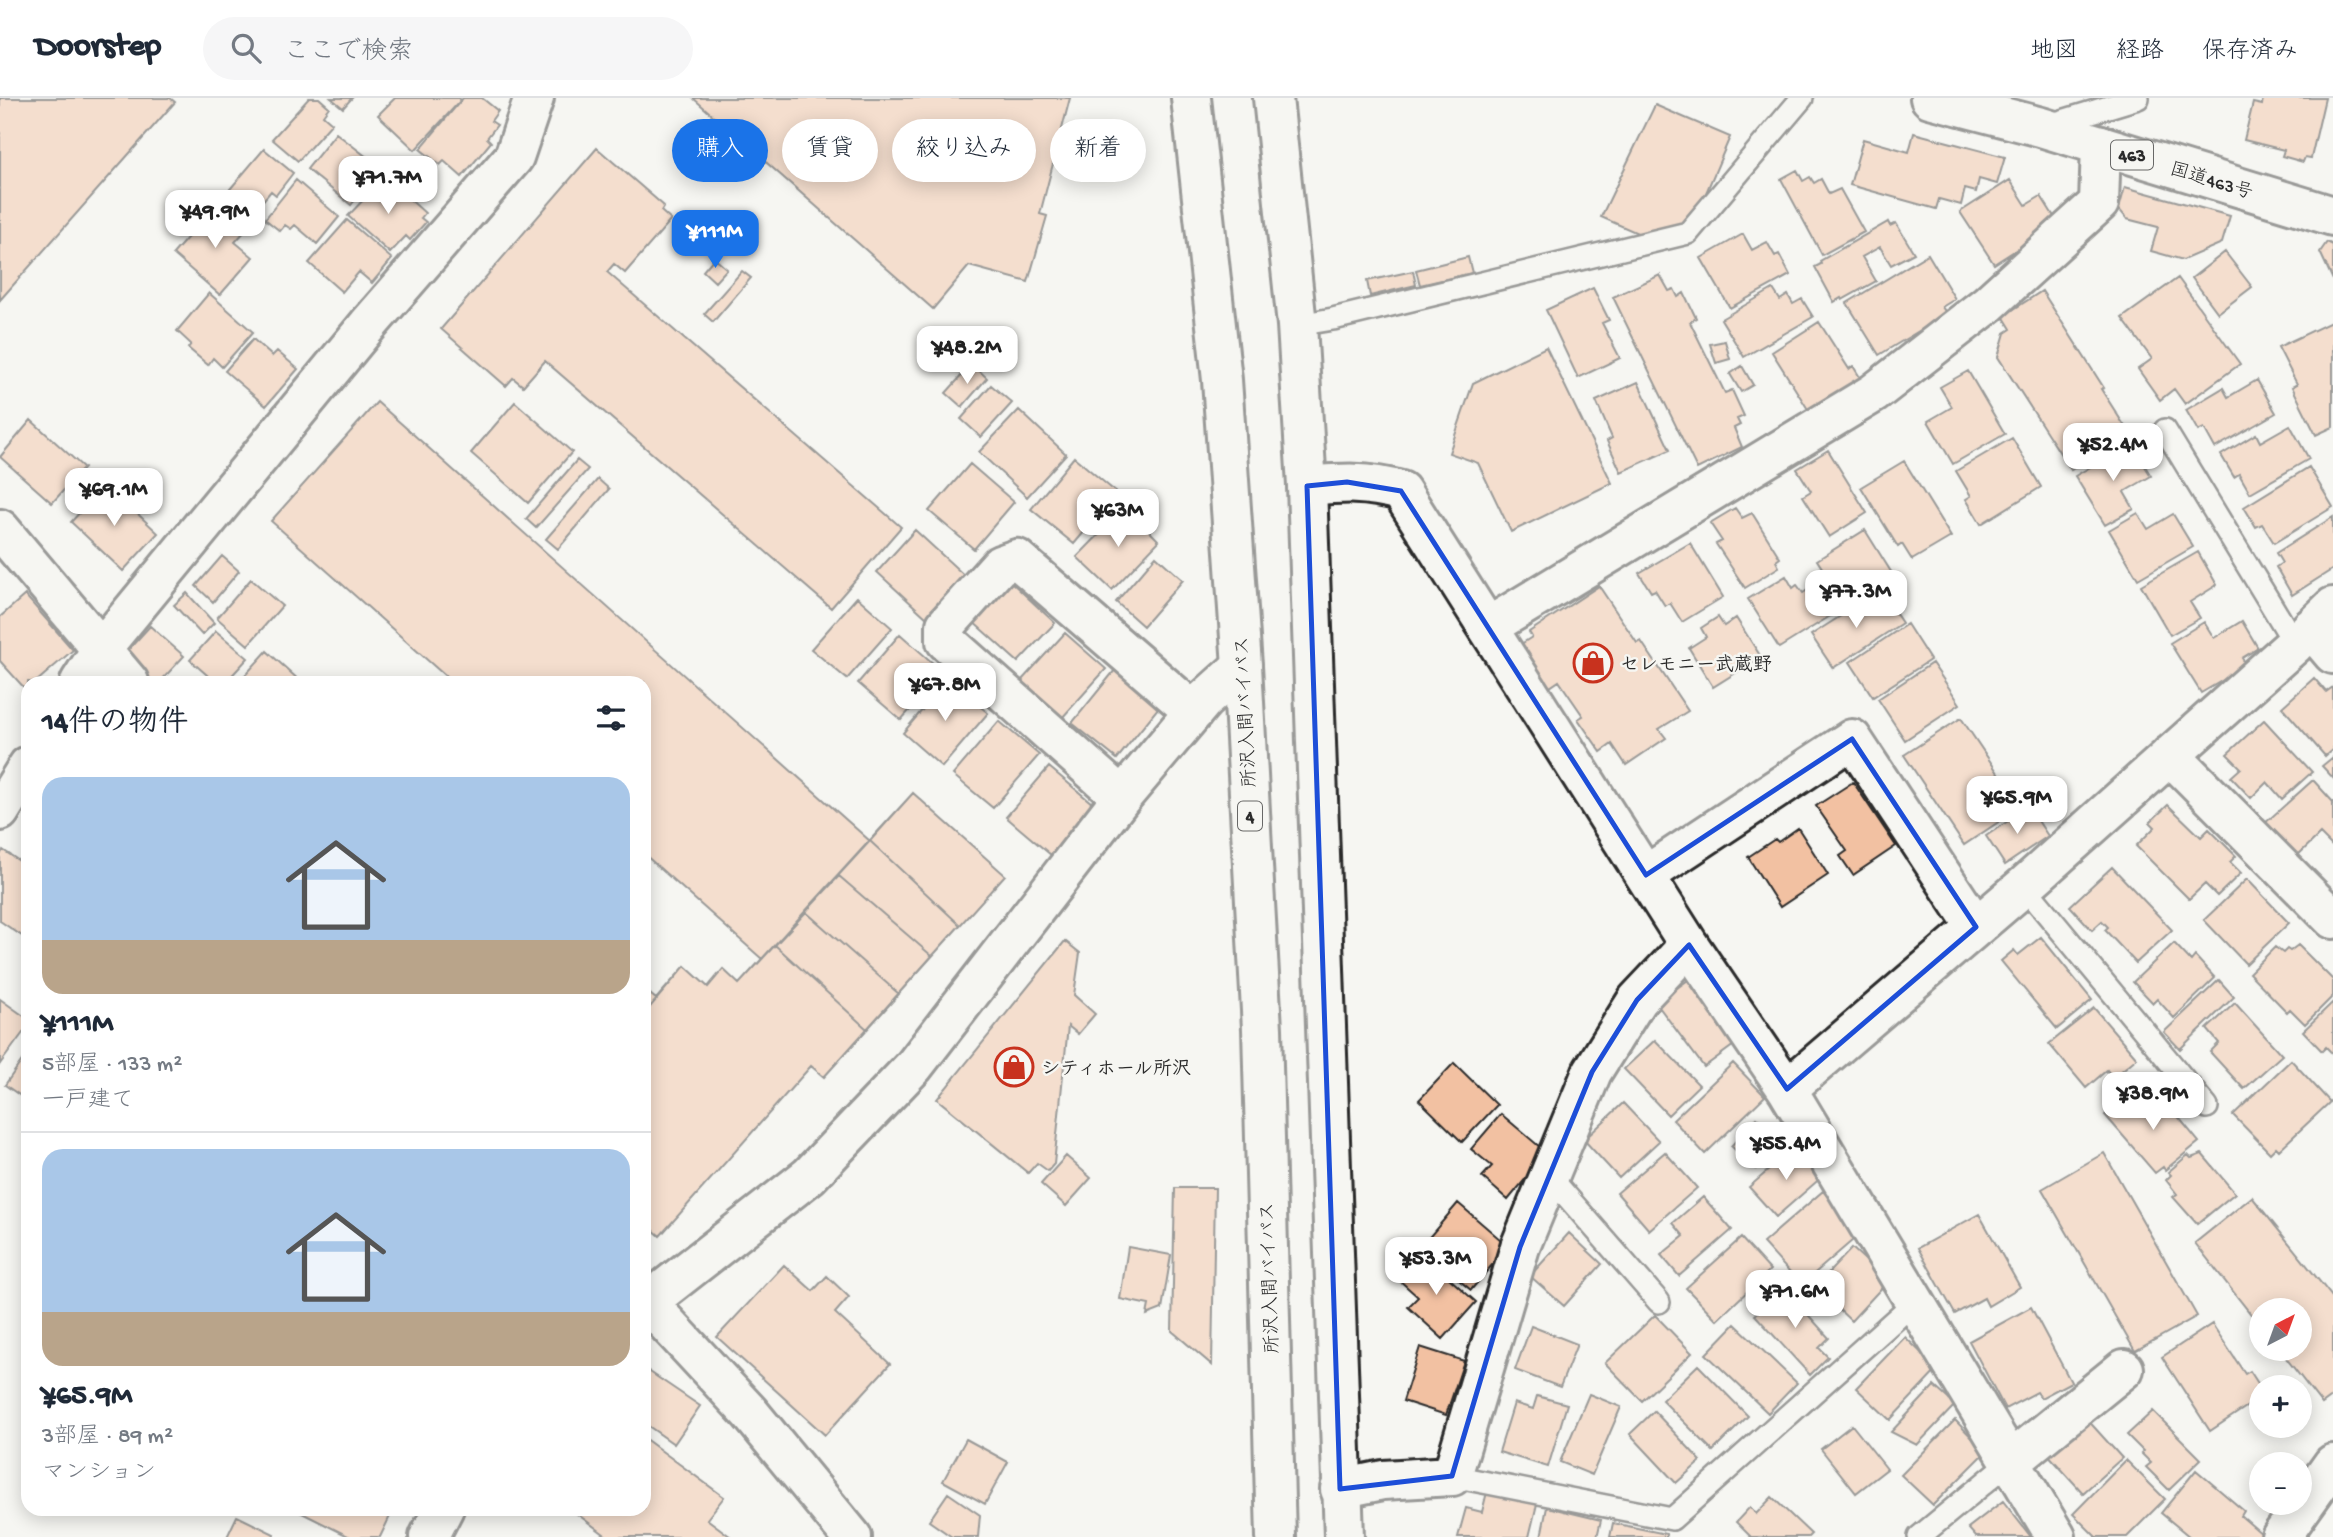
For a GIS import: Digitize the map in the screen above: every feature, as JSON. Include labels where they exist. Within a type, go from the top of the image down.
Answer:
[{"type":"main road","points":[[84,676],[102,648],[360,335],[514,157],[534,98]]},
{"type":"main road","name":"所沢入間バイパス","points":[[1191,98],[1222,380],[1242,666],[1262,1029],[1276,1537]]},
{"type":"main road","points":[[1273,98],[1297,325],[1307,486],[1340,1489],[1344,1537]]},
{"type":"main road","name":"国道463号","points":[[1942,99],[2333,216]]},
{"type":"main road","points":[[1488,628],[1874,393],[1988,304],[2099,203],[2101,145]]},
{"type":"main road","points":[[1307,486],[1347,482],[1375,483],[1401,491],[1689,945],[1787,1089],[2056,1537]]},
{"type":"main road","points":[[0,529],[124,676]]},
{"type":"main road","points":[[1122,797],[946,641],[946,625],[1000,565],[1017,559],[1194,712]]},
{"type":"main road","points":[[1787,1089],[2024,886],[2170,755],[2318,633]]},
{"type":"main road","points":[[651,1297],[809,1176],[915,1066],[1122,797],[1194,712],[1242,666]]},
{"type":"main road","points":[[1646,875],[1852,739],[1976,927]]},
{"type":"main road","points":[[2170,755],[2333,919]]},
{"type":"main road","points":[[0,811],[21,777]]},
{"type":"main road","points":[[1340,1489],[1383,1480],[1452,1476],[1520,1247],[1592,1072],[1637,1000],[1689,945]]},
{"type":"main road","points":[[651,1308],[750,1413],[852,1537]]},
{"type":"main road","points":[[2011,1461],[2124,1369]]},
{"type":"main road","points":[[2281,1537],[2333,1464]]},
{"type":"main road","points":[[429,1537],[440,1516]]},
{"type":"lane","points":[[1297,325],[1333,319],[1688,233],[1802,98]]},
{"type":"lane","points":[[2041,127],[2138,98]]},
{"type":"lane","points":[[2165,430],[2318,633]]},
{"type":"lane","points":[[2024,886],[2207,1107]]},
{"type":"lane","points":[[1550,1177],[1659,1302]]},
{"type":"lane","points":[[1452,1476],[1672,1519],[1916,1301]]},
{"type":"lane","points":[[1919,1537],[2011,1461]]},
{"type":"highlighted area","points":[[1347,482],[1401,491],[1646,875],[1852,739],[1976,927],[1787,1089],[1689,945],[1637,1000],[1592,1072],[1520,1247],[1452,1476],[1340,1489],[1307,486]]},
{"type":"building","points":[[0,98],[170,98],[175,102],[0,300]]},
{"type":"building","points":[[309,98],[319,98],[329,107],[323,115],[332,123],[298,161],[272,139]]},
{"type":"building","points":[[331,98],[352,98],[343,108]]},
{"type":"building","points":[[395,98],[461,100],[415,150],[378,115]]},
{"type":"building","points":[[463,98],[482,98],[498,111],[491,121],[497,125],[487,138],[491,142],[462,177],[444,161],[440,165],[420,149]]},
{"type":"building","points":[[693,98],[1070,98],[1065,119],[1050,119],[1050,175],[1040,214],[1047,216],[1028,282],[969,266],[933,309],[789,182],[878,182],[878,119],[782,119],[782,176],[768,164],[768,119],[717,119]]},
{"type":"building","points":[[2263,98],[2325,98],[2311,158],[2305,157],[2303,162],[2282,156],[2284,150],[2244,140],[2253,103],[2262,105]]},
{"type":"building","points":[[1655,105],[1730,137],[1700,207],[1682,225],[1642,235],[1601,217]]},
{"type":"building","points":[[336,133],[368,158],[362,165],[374,176],[351,205],[307,169]]},
{"type":"building","points":[[1914,133],[2005,157],[1997,184],[1979,179],[1976,192],[1965,189],[1961,205],[1939,199],[1936,209],[1850,185],[1863,139],[1909,152]]},
{"type":"building","points":[[597,148],[664,206],[661,211],[671,220],[625,273],[614,264],[607,272],[901,527],[831,608],[545,361],[523,386],[513,378],[506,386],[441,329]]},
{"type":"building","points":[[264,149],[293,173],[276,195],[271,191],[245,222],[220,201]]},
{"type":"building","points":[[1797,170],[1803,181],[1810,177],[1814,183],[1821,179],[1829,194],[1840,189],[1864,232],[1822,255],[1781,179]]},
{"type":"building","points":[[385,177],[425,213],[421,218],[426,222],[410,240],[406,236],[390,253],[348,216]]},
{"type":"building","points":[[296,180],[339,217],[317,244],[295,225],[291,229],[285,225],[280,231],[265,219]]},
{"type":"building","points":[[2010,180],[2026,205],[2041,196],[2058,223],[1994,264],[1960,212]]},
{"type":"building","points":[[2125,187],[2230,216],[2222,243],[2183,260],[2151,251],[2158,227],[2127,219],[2119,209]]},
{"type":"building","points":[[216,205],[246,230],[235,242],[253,257],[220,295],[173,254]]},
{"type":"building","points":[[347,220],[392,259],[372,283],[359,272],[342,292],[309,263]]},
{"type":"building","points":[[1888,222],[1890,226],[1896,223],[1914,253],[1891,265],[1880,247],[1862,257],[1876,281],[1834,302],[1815,267],[1821,264],[1820,261]]},
{"type":"building","points":[[1743,234],[1752,250],[1767,242],[1775,256],[1779,254],[1790,275],[1730,308],[1701,258]]},
{"type":"building","points":[[2327,242],[2333,245],[2333,280],[2320,252]]},
{"type":"building","points":[[2225,252],[2252,287],[2218,313],[2192,278]]},
{"type":"building","points":[[1928,254],[1955,299],[1942,307],[1947,314],[1879,355],[1847,303]]},
{"type":"building","points":[[1468,257],[1472,273],[1420,285],[1416,270]]},
{"type":"building","points":[[714,258],[727,269],[715,282],[703,271]]},
{"type":"building","points":[[742,271],[751,278],[713,322],[704,314]]},
{"type":"building","points":[[1413,271],[1416,285],[1370,296],[1367,281]]},
{"type":"building","points":[[1660,275],[1669,291],[1674,289],[1678,297],[1684,293],[1696,318],[1690,322],[1725,393],[1732,390],[1744,416],[1737,419],[1740,425],[1734,428],[1742,447],[1697,469],[1613,297]]},
{"type":"building","points":[[2178,278],[2240,364],[2185,404],[2174,389],[2160,400],[2138,369],[2152,359],[2122,318]]},
{"type":"building","points":[[1593,288],[1609,320],[1602,323],[1620,358],[1578,378],[1546,310]]},
{"type":"building","points":[[1773,289],[1780,300],[1788,295],[1793,304],[1802,299],[1813,317],[1744,357],[1721,319]]},
{"type":"building","points":[[2042,291],[2104,388],[2101,389],[2129,433],[2071,470],[1998,357],[2005,333],[2011,329],[2003,316]]},
{"type":"building","points":[[209,293],[253,332],[222,367],[213,358],[208,365],[188,348],[191,344],[177,331]]},
{"type":"building","points":[[2333,321],[2333,427],[2316,435],[2292,387],[2297,384],[2278,347]]},
{"type":"building","points":[[1819,322],[1849,369],[1853,366],[1861,379],[1809,411],[1772,352]]},
{"type":"building","points":[[253,339],[272,356],[277,351],[298,369],[266,406],[225,371]]},
{"type":"building","points":[[1725,341],[1730,359],[1716,363],[1710,344]]},
{"type":"building","points":[[1546,347],[1612,483],[1511,532],[1478,463],[1449,453],[1473,383]]},
{"type":"building","points":[[972,364],[987,378],[962,407],[946,393]]},
{"type":"building","points":[[1742,366],[1753,385],[1741,392],[1730,374]]},
{"type":"building","points":[[1968,371],[2005,434],[1953,464],[1928,421],[1952,407],[1940,387]]},
{"type":"building","points":[[2257,380],[2276,413],[2215,448],[2204,428],[2198,431],[2186,410],[2223,388],[2228,397]]},
{"type":"building","points":[[1638,382],[1670,450],[1621,472],[1607,441],[1612,438],[1596,401]]},
{"type":"building","points":[[991,385],[1012,403],[981,437],[961,419]]},
{"type":"building","points":[[377,402],[870,841],[913,793],[1005,875],[824,1077],[811,1066],[660,1236],[651,1228],[651,995],[656,999],[685,966],[708,987],[723,969],[739,984],[762,959],[651,860],[651,676],[445,676],[271,521]]},
{"type":"building","points":[[515,402],[572,452],[528,503],[471,453]]},
{"type":"building","points":[[1019,410],[1066,454],[1027,497],[979,452]]},
{"type":"building","points":[[31,420],[84,468],[52,503],[0,457]]},
{"type":"building","points":[[2290,425],[2309,459],[2250,493],[2239,474],[2234,477],[2221,455],[2256,434],[2260,442]]},
{"type":"building","points":[[2012,438],[2041,487],[1981,524],[1966,499],[1971,496],[1956,471]]},
{"type":"building","points":[[2131,443],[2151,476],[2124,492],[2134,509],[2105,525],[2075,476]]},
{"type":"building","points":[[1828,450],[1867,513],[1829,537],[1803,496],[1811,491],[1797,469]]},
{"type":"building","points":[[1074,457],[1117,493],[1074,544],[1031,509]]},
{"type":"building","points":[[577,460],[588,469],[536,528],[526,519]]},
{"type":"building","points":[[1904,461],[1951,537],[1912,560],[1902,544],[1898,547],[1861,487]]},
{"type":"building","points":[[970,464],[1014,502],[974,549],[929,511]]},
{"type":"building","points":[[2309,467],[2333,507],[2274,543],[2262,524],[2256,527],[2244,507]]},
{"type":"building","points":[[598,479],[609,489],[558,549],[546,539]]},
{"type":"building","points":[[106,484],[158,533],[123,571],[71,522]]},
{"type":"building","points":[[1126,507],[1159,541],[1112,590],[1077,557]]},
{"type":"building","points":[[1735,508],[1742,518],[1752,513],[1780,558],[1776,561],[1779,567],[1745,588],[1716,544],[1722,541],[1710,523]]},
{"type":"building","points":[[2138,513],[2148,529],[2173,514],[2193,547],[2138,579],[2109,530]]},
{"type":"building","points":[[2333,517],[2333,569],[2292,595],[2276,567],[2282,563],[2276,553]]},
{"type":"building","points":[[915,530],[966,577],[928,619],[877,572]]},
{"type":"building","points":[[1865,530],[1893,575],[1846,605],[1817,560]]},
{"type":"building","points":[[1690,543],[1723,597],[1682,622],[1670,603],[1665,606],[1655,590],[1651,592],[1639,573]]},
{"type":"building","points":[[2198,552],[2217,585],[2190,602],[2200,618],[2170,635],[2141,585]]},
{"type":"building","points":[[222,556],[239,571],[213,602],[196,586]]},
{"type":"building","points":[[1156,556],[1183,580],[1143,626],[1116,602]]},
{"type":"building","points":[[1786,576],[1793,588],[1797,585],[1803,593],[1814,586],[1832,615],[1779,648],[1748,599]]},
{"type":"building","points":[[251,579],[282,606],[248,645],[217,618]]},
{"type":"building","points":[[1010,581],[1055,623],[1018,662],[972,621]]},
{"type":"building","name":"セレモニー武蔵野","points":[[1599,586],[1637,643],[1641,641],[1688,711],[1659,729],[1666,738],[1626,765],[1612,744],[1601,752],[1578,719],[1583,716],[1559,681],[1547,689],[1518,646],[1532,637],[1529,632]]},
{"type":"building","points":[[187,593],[214,623],[202,635],[174,605]]},
{"type":"building","points":[[25,595],[73,650],[43,676],[21,676],[21,684],[0,661],[0,617]]},
{"type":"building","points":[[1872,596],[1876,602],[1884,596],[1902,623],[1833,668],[1811,635]]},
{"type":"building","points":[[857,597],[892,628],[847,679],[811,649]]},
{"type":"building","points":[[1718,617],[1724,626],[1736,618],[1761,657],[1713,687],[1689,648],[1706,637],[1701,628]]},
{"type":"building","points":[[2242,621],[2258,648],[2242,658],[2247,666],[2201,693],[2170,643],[2204,622],[2214,638]]},
{"type":"building","points":[[1907,624],[1930,660],[1873,697],[1850,662]]},
{"type":"building","points":[[150,626],[184,656],[166,676],[137,676],[119,660]]},
{"type":"building","points":[[216,631],[248,658],[232,676],[208,676],[190,660]]},
{"type":"building","points":[[1065,633],[1106,669],[1062,718],[1021,681]]},
{"type":"building","points":[[900,634],[943,672],[901,720],[858,683]]},
{"type":"building","points":[[267,651],[294,676],[244,676]]},
{"type":"building","points":[[1932,663],[1960,704],[1905,740],[1878,699]]},
{"type":"building","points":[[1115,670],[1159,707],[1117,759],[1072,723]]},
{"type":"building","points":[[2314,678],[2326,692],[2333,687],[2333,749],[2325,756],[2282,707]]},
{"type":"building","points":[[948,679],[988,713],[942,767],[903,733]]},
{"type":"building","points":[[1961,718],[2021,807],[1964,845],[1904,755]]},
{"type":"building","points":[[2264,720],[2312,772],[2282,799],[2267,782],[2251,798],[2231,777],[2241,768],[2227,754]]},
{"type":"building","points":[[999,721],[1039,755],[993,808],[953,775]]},
{"type":"building","points":[[2333,757],[2333,778],[2322,766]]},
{"type":"building","points":[[1049,767],[1093,804],[1051,855],[1006,817]]},
{"type":"building","points":[[2313,780],[2333,802],[2333,847],[2320,834],[2295,858],[2264,824]]},
{"type":"building","points":[[1853,782],[1896,846],[1853,875],[1840,856],[1847,851],[1816,806]]},
{"type":"building","points":[[913,793],[1005,875],[824,1077],[811,1066],[660,1236],[651,1228],[651,1006],[685,966],[708,987],[723,969],[739,984]]},
{"type":"building","points":[[2168,805],[2201,837],[2209,829],[2236,856],[2230,862],[2241,873],[2217,896],[2205,884],[2189,899],[2136,846],[2155,827],[2150,822]]},
{"type":"building","points":[[2029,807],[2048,836],[2005,865],[1986,836]]},
{"type":"building","points":[[1798,828],[1828,875],[1780,907],[1748,857]]},
{"type":"building","points":[[870,841],[960,925],[824,1077],[811,1066],[660,1236],[651,1228],[651,1006],[685,966],[708,987],[723,969],[739,984]]},
{"type":"building","points":[[3,850],[21,862],[21,935],[0,921],[0,855]]},
{"type":"building","points":[[2112,867],[2172,930],[2136,963],[2105,930],[2108,927],[2102,921],[2092,930],[2070,906]]},
{"type":"building","points":[[839,876],[932,956],[824,1077],[811,1066],[660,1236],[651,1228],[651,1006],[685,966],[708,987],[723,969],[739,984]]},
{"type":"building","points":[[2247,879],[2289,923],[2246,964],[2204,920]]},
{"type":"building","points":[[806,912],[899,994],[824,1077],[811,1066],[660,1236],[651,1228],[651,1006],[685,966],[708,987],[723,969],[739,984]]},
{"type":"building","points":[[2041,937],[2092,1000],[2057,1029],[2001,961],[2014,950],[2018,955]]},
{"type":"building","name":"シティホール所沢","points":[[1065,941],[1080,953],[1074,995],[1095,1014],[1078,1034],[1068,1026],[1054,1164],[1048,1171],[1037,1163],[1028,1173],[937,1099]]},
{"type":"building","points":[[2174,943],[2191,961],[2195,956],[2215,978],[2174,1018],[2157,999],[2153,1003],[2133,982]]},
{"type":"building","points":[[775,945],[867,1029],[824,1077],[811,1066],[660,1236],[651,1228],[651,1006],[685,966],[708,987],[723,969],[739,984]]},
{"type":"building","points":[[2298,945],[2333,980],[2333,996],[2305,1024],[2290,1009],[2287,1012],[2249,973],[2275,947],[2283,953]]},
{"type":"building","points":[[1691,978],[1738,1042],[1704,1067],[1656,1003]]},
{"type":"building","points":[[2219,980],[2234,997],[2180,1049],[2164,1032]]},
{"type":"building","points":[[0,999],[21,1014],[21,1036],[0,1064]]},
{"type":"building","points":[[2333,1002],[2333,1054],[2326,1047],[2322,1051],[2303,1031]]},
{"type":"building","points":[[2235,1003],[2282,1055],[2244,1089],[2210,1052],[2219,1043],[2207,1029]]},
{"type":"building","points":[[2094,1008],[2137,1058],[2113,1078],[2107,1070],[2086,1088],[2049,1044]]},
{"type":"building","points":[[1655,1040],[1699,1085],[1668,1115],[1624,1069]]},
{"type":"building","points":[[2291,1060],[2330,1102],[2279,1150],[2276,1147],[2270,1153],[2233,1115]]},
{"type":"building","points":[[21,1062],[21,1096],[5,1085]]},
{"type":"building","points":[[1454,1063],[1497,1105],[1462,1142],[1419,1100]]},
{"type":"building","points":[[1733,1063],[1765,1096],[1705,1154],[1673,1120]]},
{"type":"building","points":[[2128,1096],[2138,1107],[2146,1100],[2155,1111],[2166,1102],[2199,1142],[2165,1170],[2163,1167],[2155,1173],[2105,1115]]},
{"type":"building","points":[[1623,1103],[1659,1141],[1619,1178],[1584,1140]]},
{"type":"building","points":[[1501,1114],[1547,1153],[1508,1200],[1482,1177],[1492,1166],[1471,1149]]},
{"type":"building","points":[[1757,1118],[1782,1142],[1756,1169],[1731,1146]]},
{"type":"building","points":[[1797,1146],[1823,1176],[1776,1217],[1749,1187]]},
{"type":"building","points":[[1665,1152],[1697,1188],[1649,1230],[1617,1193]]},
{"type":"building","points":[[2104,1153],[2197,1316],[2135,1351],[2042,1189]]},
{"type":"building","points":[[2202,1154],[2235,1193],[2197,1224],[2173,1197],[2177,1194],[2166,1180],[2171,1175],[2168,1172],[2188,1155],[2191,1158]]},
{"type":"building","points":[[1066,1156],[1091,1178],[1066,1206],[1041,1184]]},
{"type":"building","points":[[1175,1188],[1215,1188],[1212,1365],[1172,1331]]},
{"type":"building","points":[[1823,1191],[1860,1234],[1801,1285],[1763,1243]]},
{"type":"building","points":[[1703,1197],[1732,1230],[1679,1276],[1661,1255],[1684,1236],[1673,1223]]},
{"type":"building","points":[[2252,1197],[2333,1298],[2333,1396],[2322,1404],[2312,1391],[2312,1375],[2299,1375],[2289,1362],[2312,1362],[2312,1298],[2249,1298],[2249,1312],[2195,1243]]},
{"type":"building","points":[[1458,1203],[1508,1246],[1471,1290],[1420,1248]]},
{"type":"building","points":[[1979,1214],[2020,1287],[1988,1306],[1984,1298],[1955,1314],[1918,1248]]},
{"type":"building","points":[[1569,1233],[1602,1264],[1564,1306],[1530,1276]]},
{"type":"building","points":[[1741,1238],[1770,1270],[1717,1320],[1686,1288]]},
{"type":"building","points":[[1128,1247],[1171,1255],[1162,1309],[1147,1315],[1149,1305],[1120,1299]]},
{"type":"building","points":[[1852,1248],[1888,1281],[1851,1321],[1815,1287]]},
{"type":"building","points":[[1422,1254],[1476,1302],[1443,1339],[1408,1307],[1418,1297],[1398,1279]]},
{"type":"building","points":[[784,1265],[813,1291],[827,1276],[849,1297],[835,1313],[890,1364],[825,1435],[717,1337]]},
{"type":"building","points":[[1784,1288],[1829,1338],[1819,1348],[1828,1357],[1810,1375],[1755,1315]]},
{"type":"building","points":[[2031,1307],[2071,1382],[2041,1398],[2037,1392],[2005,1409],[1969,1341]]},
{"type":"building","points":[[1655,1315],[1692,1353],[1642,1401],[1605,1363]]},
{"type":"building","points":[[1735,1324],[1797,1383],[1768,1413],[1706,1354]]},
{"type":"building","points":[[2212,1324],[2245,1374],[2250,1371],[2253,1375],[2249,1375],[2249,1405],[2210,1431],[2162,1357]]},
{"type":"building","points":[[1531,1326],[1577,1344],[1560,1387],[1515,1370]]},
{"type":"building","points":[[1905,1337],[1938,1369],[1890,1420],[1856,1388]]},
{"type":"building","points":[[1420,1347],[1464,1361],[1446,1415],[1403,1401]]},
{"type":"building","points":[[1698,1365],[1748,1416],[1713,1451],[1662,1400]]},
{"type":"building","points":[[651,1373],[700,1406],[674,1444],[651,1428]]},
{"type":"building","points":[[1934,1386],[1955,1405],[1917,1445],[1891,1432]]},
{"type":"building","points":[[1589,1394],[1621,1407],[1592,1475],[1560,1462]]},
{"type":"building","points":[[1537,1396],[1567,1404],[1548,1467],[1499,1452],[1514,1403],[1533,1409]]},
{"type":"building","points":[[1654,1411],[1701,1461],[1676,1483],[1630,1434]]},
{"type":"building","points":[[2153,1411],[2201,1459],[2169,1490],[2146,1467],[2151,1463],[2127,1435]]},
{"type":"building","points":[[2085,1417],[2122,1458],[2083,1493],[2046,1452]]},
{"type":"building","points":[[1955,1420],[1986,1452],[1933,1505],[1901,1475]]},
{"type":"building","points":[[1852,1425],[1887,1469],[1856,1493],[1821,1449]]},
{"type":"building","points":[[966,1439],[1008,1462],[985,1504],[943,1481]]},
{"type":"building","points":[[651,1443],[724,1497],[707,1519],[731,1537],[608,1537],[580,1516],[651,1516]]},
{"type":"building","points":[[2126,1460],[2165,1499],[2127,1537],[2096,1537],[2073,1514]]},
{"type":"building","points":[[2196,1470],[2244,1511],[2241,1516],[2262,1534],[2259,1537],[2190,1537],[2161,1513]]},
{"type":"building","points":[[1487,1492],[1537,1504],[1529,1537],[1458,1537],[1466,1508],[1482,1512]]},
{"type":"building","points":[[948,1493],[980,1515],[978,1537],[952,1537],[929,1521]]},
{"type":"building","points":[[1772,1497],[1811,1534],[1808,1537],[1751,1537],[1736,1522],[1750,1507],[1756,1514]]},
{"type":"building","points":[[2003,1501],[2031,1537],[1976,1537],[1968,1528]]},
{"type":"building","points":[[1547,1507],[1601,1520],[1597,1537],[1541,1537]]},
{"type":"building","points":[[237,1516],[274,1534],[273,1537],[227,1537]]},
{"type":"building","points":[[308,1516],[390,1516],[380,1537],[350,1537]]},
{"type":"building","points":[[1613,1523],[1666,1534],[1666,1537],[1610,1537]]},
{"type":"place","name":"セレモニー武蔵野","points":[[1593,663]]},
{"type":"place","name":"シティホール所沢","points":[[1014,1067]]}]
